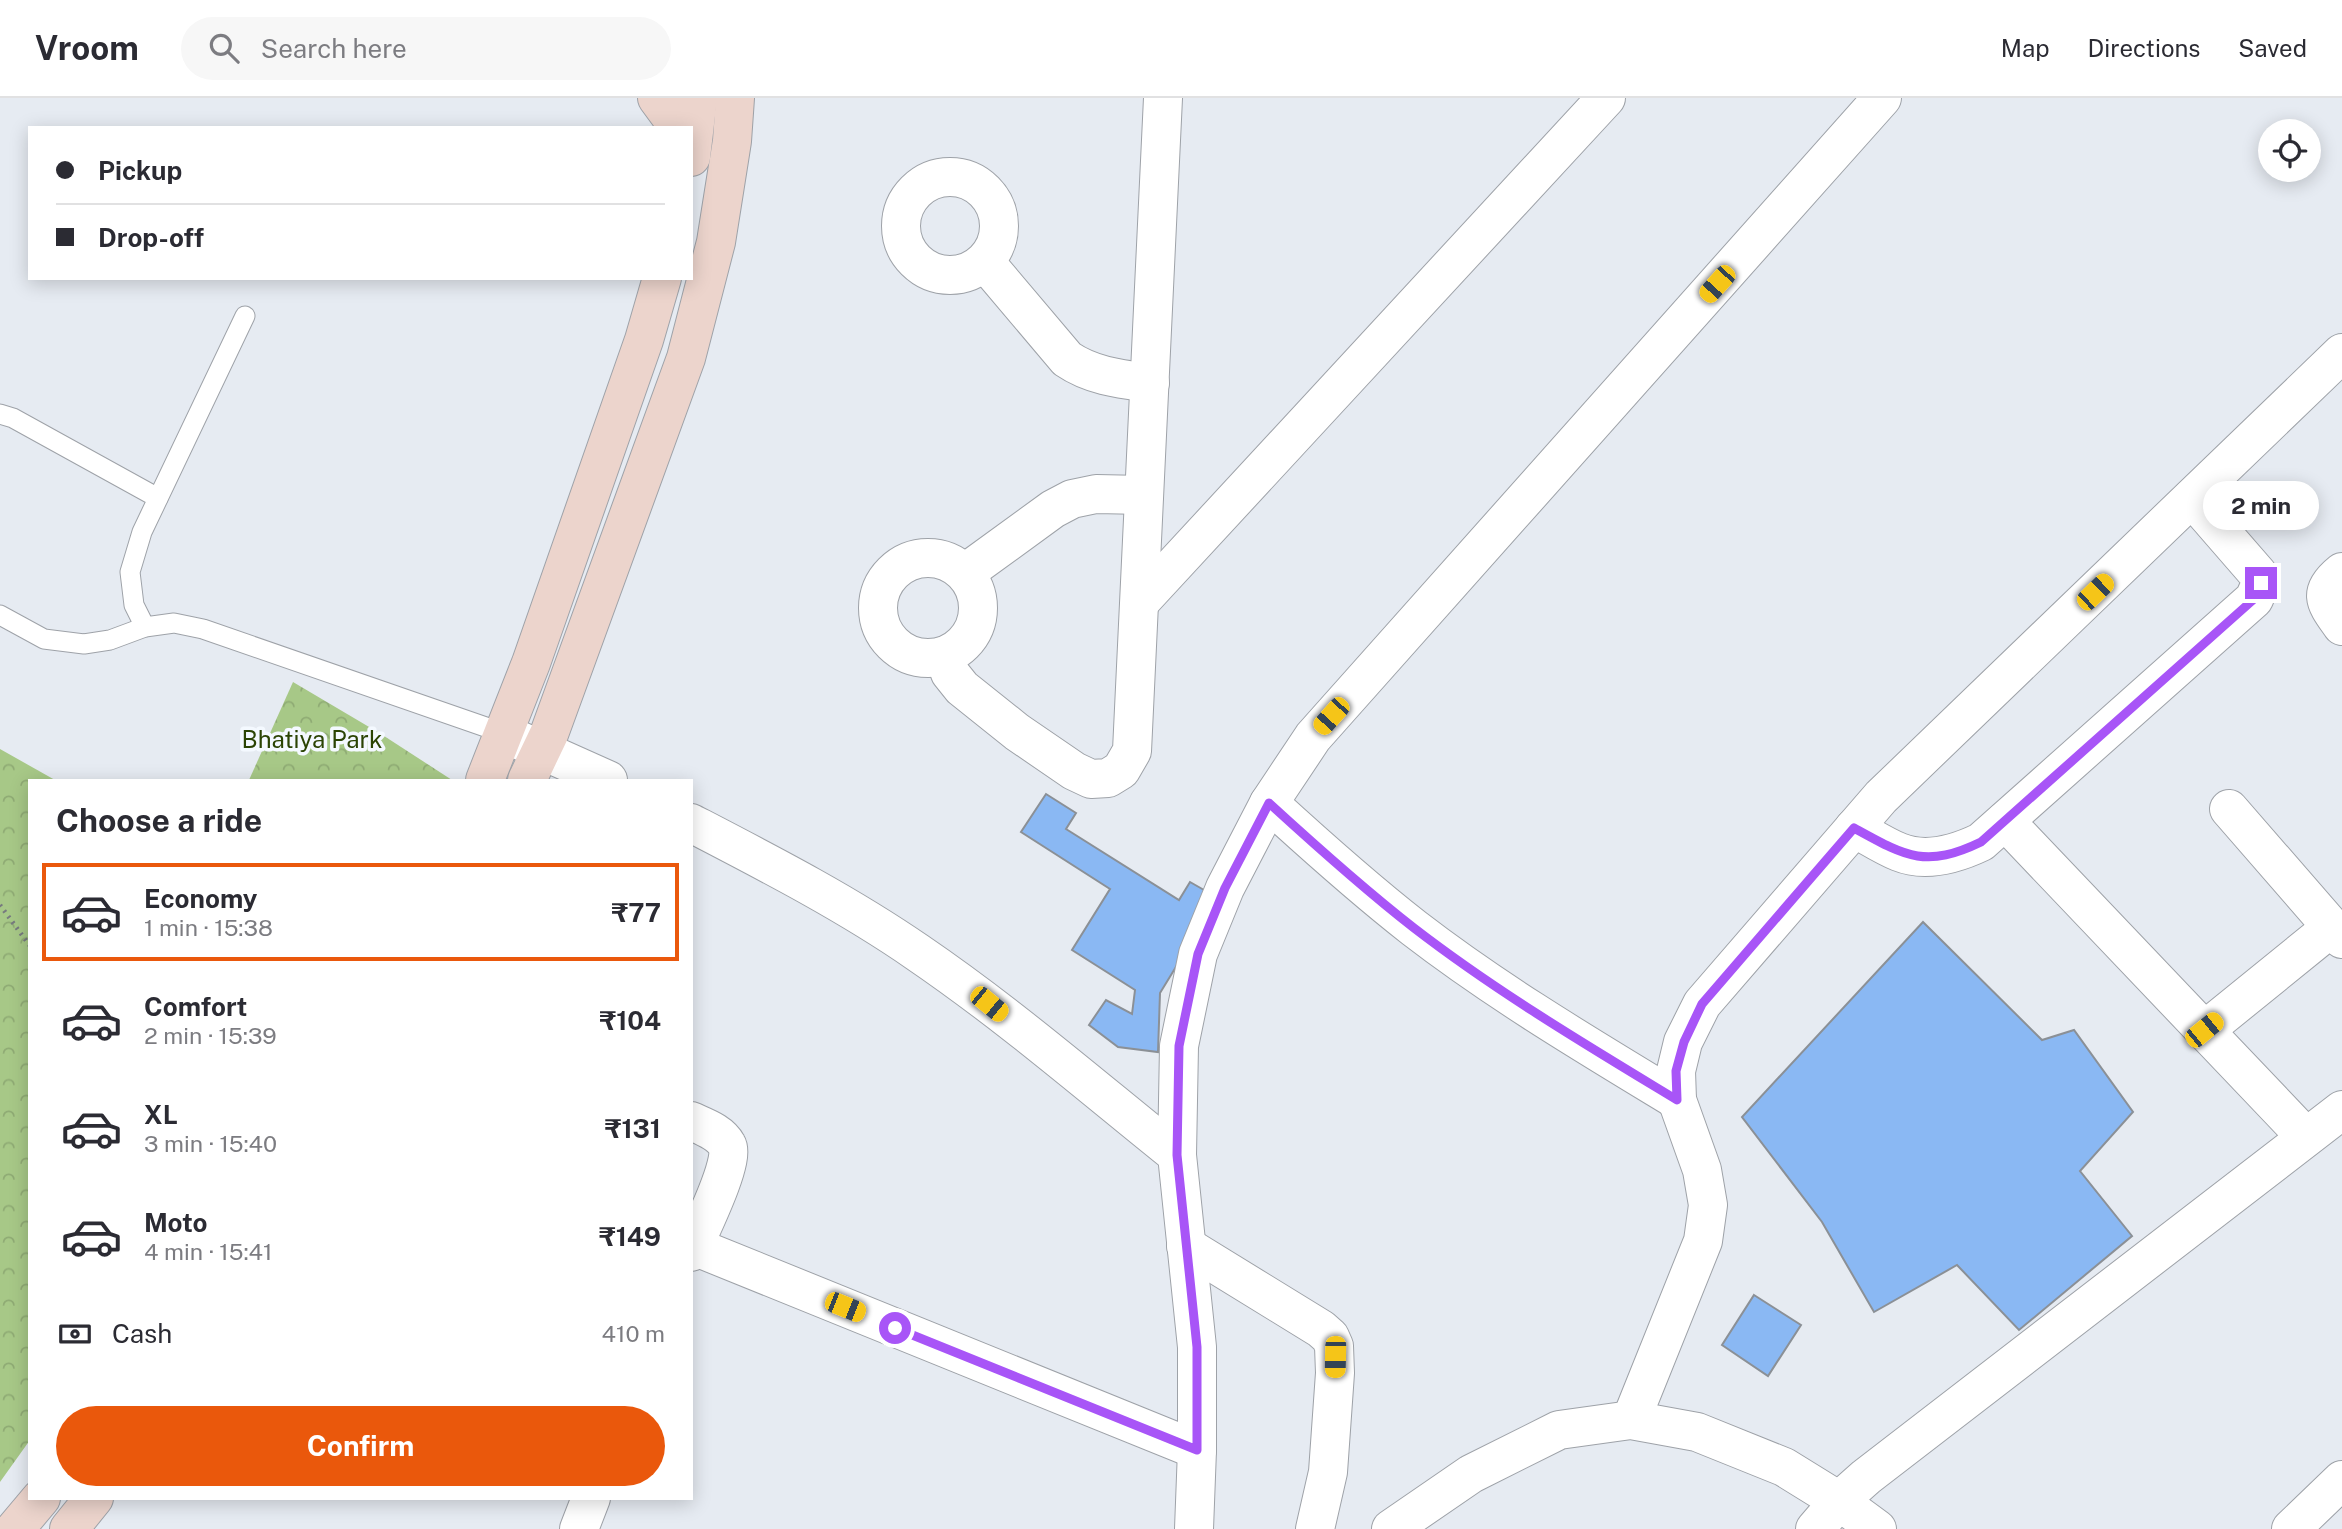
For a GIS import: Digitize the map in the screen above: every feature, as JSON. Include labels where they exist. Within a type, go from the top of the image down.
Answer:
[{"type":"main road","points":[[657,98],[676,126]]},
{"type":"main road","points":[[693,126],[698,98]]},
{"type":"main road","points":[[534,765],[686,358],[716,243],[732,141],[735,98]]},
{"type":"main road","points":[[485,779],[531,663],[644,340],[661,280]]},
{"type":"main road","points":[[15,1529],[39,1500]]},
{"type":"main road","points":[[69,1529],[92,1500]]},
{"type":"street","points":[[944,656],[950,673],[962,688],[1017,732],[1074,771],[1091,779],[1108,778],[1121,770],[1132,751],[1163,98]]},
{"type":"street","points":[[1140,602],[1606,98]]},
{"type":"street","points":[[1194,1529],[1197,1347],[1177,1155],[1179,1046],[1198,954],[1225,888],[1269,803],[1313,737],[1882,98]]},
{"type":"street","points":[[985,262],[1067,359],[1084,370],[1104,376],[1150,383]]},
{"type":"street","points":[[1631,1420],[1703,1241],[1708,1205],[1702,1170],[1677,1100],[1676,1071],[1684,1042],[1702,1004],[1881,797],[2342,353]]},
{"type":"street","points":[[965,573],[1053,509],[1072,499],[1096,494],[1144,495]]},
{"type":"street","points":[[1854,828],[1900,853],[1936,857],[1959,852],[1981,842],[2254,599],[2261,583],[2258,574],[2192,498]]},
{"type":"street","points":[[935,558],[951,563],[965,573],[974,588],[978,604],[977,621],[970,636],[958,648],[944,656],[928,659],[912,656],[898,649],[887,637],[880,622],[878,606],[881,590],[890,575],[902,565],[918,559],[935,558]]},
{"type":"street","points":[[2342,572],[2327,586],[2325,595],[2326,604],[2342,626]]},
{"type":"street","points":[[503,733],[534,765],[603,779]]},
{"type":"street","points":[[1269,803],[1341,869],[1415,929],[1489,982],[1677,1100]]},
{"type":"street","points":[[2204,1030],[2337,933],[2229,809]]},
{"type":"street","points":[[2005,821],[2306,1137]]},
{"type":"street","points":[[693,824],[832,899],[916,951],[989,1004],[1177,1155]]},
{"type":"street","points":[[1827,1515],[1877,1468],[2342,1110]]},
{"type":"street","points":[[693,1122],[719,1134],[729,1147],[729,1163],[693,1246]]},
{"type":"street","points":[[1186,1246],[1330,1337],[1335,1357],[1333,1418],[1328,1472],[1315,1529]]},
{"type":"street","points":[[693,1248],[1197,1450]]},
{"type":"street","points":[[1391,1529],[1471,1474],[1559,1430],[1631,1420],[1697,1432],[1784,1467],[1827,1515],[1877,1529]]},
{"type":"street","points":[[2291,1529],[2342,1481]]},
{"type":"street","points":[[579,1529],[591,1500]]},
{"type":"lane","points":[[145,627],[134,605],[130,572],[142,532],[245,316]]},
{"type":"lane","points":[[0,414],[13,418],[158,498]]},
{"type":"lane","points":[[0,615],[44,639],[84,644],[110,640],[145,627],[174,623],[203,629],[503,733]]},
{"type":"path","points":[[0,905],[28,943]]},
{"type":"green space","name":"Bhatiya Park","points":[[293,682],[450,779],[249,779]]},
{"type":"green space","points":[[0,749],[53,779],[28,779],[28,1443],[0,1482]]},
{"type":"building","points":[[1046,794],[1076,813],[1066,829],[1179,900],[1190,882],[1218,898],[1160,993],[1158,1052],[1118,1047],[1089,1025],[1106,1000],[1132,1014],[1135,990],[1072,950],[1110,889],[1021,832]]},
{"type":"building","points":[[1923,922],[2042,1040],[2074,1030],[2133,1112],[2080,1171],[2132,1236],[2019,1330],[1957,1265],[1874,1312],[1822,1222],[1742,1117]]},
{"type":"building","points":[[1754,1295],[1801,1325],[1768,1376],[1722,1345]]},
{"type":"route","points":[[895,1328],[1197,1450],[1197,1347],[1177,1155],[1179,1046],[1198,954],[1225,888],[1269,803],[1341,869],[1415,929],[1489,982],[1677,1100],[1676,1071],[1684,1042],[1702,1004],[1854,828],[1900,853],[1915,856],[1936,857],[1959,852],[1981,842],[2254,599],[2261,583]]}]
